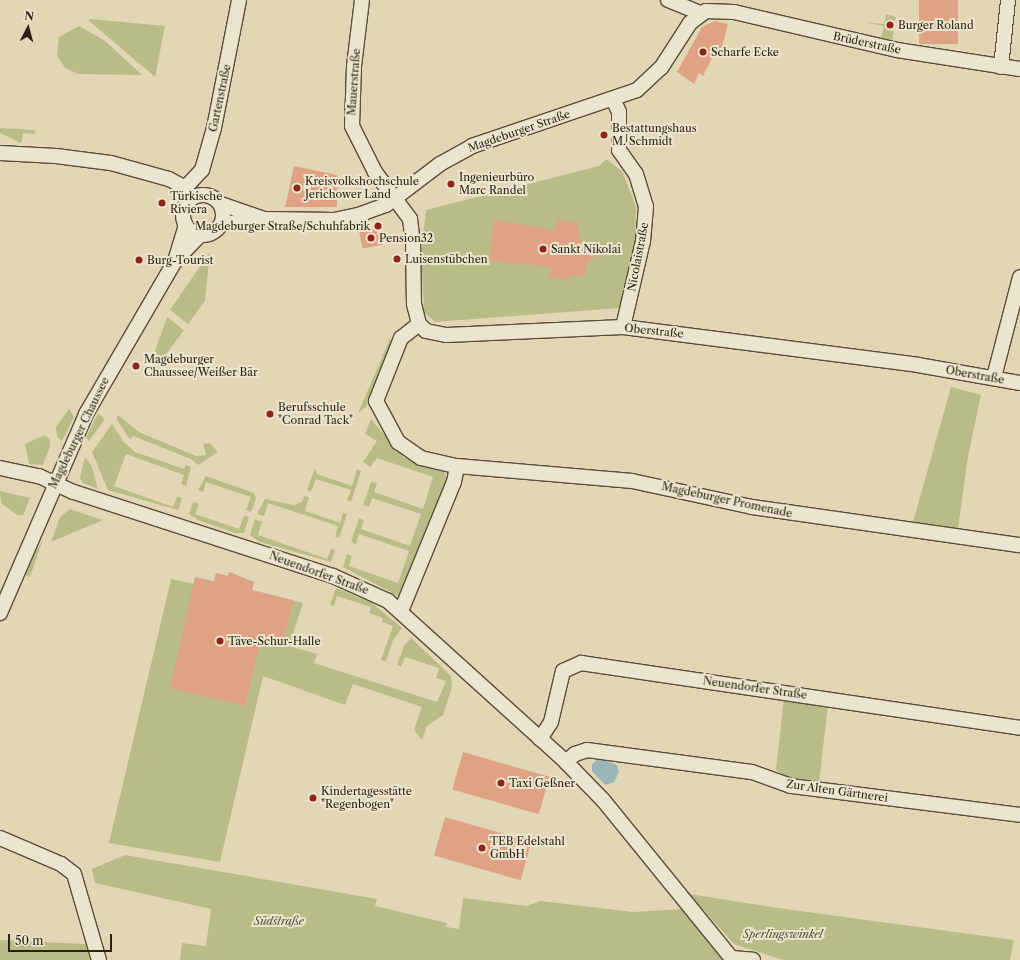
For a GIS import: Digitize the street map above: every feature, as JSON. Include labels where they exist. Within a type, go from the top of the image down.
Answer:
[{"type":"street","name":"Gartenstraße","points":[[189,193],[202,170],[214,128],[239,0]]},
{"type":"street","name":"Mauerstraße","points":[[362,0],[354,66],[352,126],[365,156],[396,199]]},
{"type":"street","points":[[668,0],[701,13],[718,5]]},
{"type":"street","points":[[1001,67],[1008,0]]},
{"type":"street","name":"Brüderstraße","points":[[718,5],[860,43],[1020,69]]},
{"type":"street","name":"Magdeburger Straße","points":[[222,224],[264,219],[334,220],[369,212],[396,199],[440,164],[472,146],[637,90],[651,79],[672,56],[690,23],[701,13]]},
{"type":"street","name":"Nicolaistraße","points":[[613,99],[618,112],[619,150],[636,174],[646,207],[643,241],[623,327]]},
{"type":"street","points":[[0,153],[56,156],[111,163],[157,175],[189,193],[211,196],[221,204],[224,214],[222,224],[213,233],[200,235],[186,226],[183,214],[189,193]]},
{"type":"street","points":[[396,199],[410,219],[412,232],[414,304],[419,324]]},
{"type":"street","name":"Magdeburger Straße","points":[[221,204],[264,219]]},
{"type":"street","name":"Magdeburger Chaussee","points":[[0,613],[54,483],[103,384],[175,261],[186,226]]},
{"type":"street","name":"Magdeburger Chaussee","points":[[175,261],[200,235]]},
{"type":"street","points":[[994,377],[1020,277]]},
{"type":"street","name":"Oberstraße","points":[[419,324],[426,331],[441,335],[623,327],[994,377],[1020,383]]},
{"type":"street","name":"Magdeburger Promenade","points":[[419,324],[401,338],[376,401],[398,442],[409,452],[438,464],[632,481],[774,511],[1020,546]]},
{"type":"street","points":[[401,611],[454,482],[457,466]]},
{"type":"street","name":"Neuendorfer Straße","points":[[0,468],[26,473],[333,576],[375,593],[401,611],[566,762],[603,800],[733,959]]},
{"type":"street","name":"Neuendorfer Straße","points":[[540,739],[551,722],[559,678],[568,666],[581,663],[1020,728]]},
{"type":"street","name":"Zur Alten Gärtnerei","points":[[566,762],[580,750],[587,750],[752,772],[791,786],[1020,815]]},
{"type":"street","points":[[0,838],[61,864],[74,874],[99,960]]},
{"type":"street","points":[[733,959],[753,960]]},
{"type":"green space","points":[[886,14],[896,17],[895,21],[888,20],[886,29],[894,31],[892,40],[881,38],[884,26],[863,22],[884,24]]},
{"type":"green space","points":[[88,20],[165,26],[155,77]]},
{"type":"green space","points":[[79,26],[104,40],[142,75],[78,74],[65,68],[57,55],[59,37]]},
{"type":"green space","points":[[0,128],[34,130],[36,134],[23,133],[21,143],[0,133]]},
{"type":"green space","points":[[606,159],[622,171],[636,207],[635,240],[619,308],[435,322],[424,312],[421,249],[426,210],[599,166]]},
{"type":"green space","points":[[210,252],[205,301],[188,324],[170,310]]},
{"type":"green space","points":[[167,317],[184,330],[161,361],[154,354]]},
{"type":"green space","points":[[390,339],[393,341],[366,407],[358,413]]},
{"type":"green space","points":[[951,387],[981,395],[968,456],[958,528],[913,522]]},
{"type":"green space","points":[[69,409],[74,417],[62,441],[57,437],[56,427]]},
{"type":"green space","points":[[98,413],[105,419],[89,441],[86,438]]},
{"type":"green space","points":[[118,415],[139,432],[196,456],[206,455],[203,444],[210,443],[218,452],[198,465],[191,459],[133,436],[131,439],[128,437],[116,418]]},
{"type":"green space","points":[[371,419],[404,458],[444,471],[448,480],[398,596],[343,567],[347,554],[352,556],[349,566],[398,583],[409,551],[359,534],[356,544],[351,542],[359,518],[364,520],[361,529],[410,546],[421,514],[372,498],[369,507],[363,505],[371,482],[377,483],[374,492],[423,509],[433,477],[377,458],[370,467],[363,462],[377,441],[365,434]]},
{"type":"green space","points":[[112,424],[123,441],[135,452],[184,469],[186,465],[191,467],[186,486],[181,484],[184,475],[126,454],[114,486],[173,507],[177,497],[182,498],[178,510],[108,490],[92,452]]},
{"type":"green space","points":[[45,435],[50,440],[50,446],[43,465],[29,464],[25,444]]},
{"type":"green space","points":[[85,457],[92,467],[98,489],[83,483],[80,478]]},
{"type":"green space","points":[[315,468],[317,474],[352,486],[357,469],[361,471],[351,502],[347,500],[351,490],[316,479],[311,491],[307,490]]},
{"type":"green space","points":[[206,476],[254,493],[256,499],[251,512],[246,510],[251,497],[206,482],[203,492],[198,490]]},
{"type":"green space","points":[[0,491],[30,498],[23,515],[17,515],[1,503]]},
{"type":"green space","points":[[304,496],[309,497],[305,511],[340,523],[343,513],[347,514],[339,538],[335,537],[338,526],[268,503],[264,516],[257,514],[265,499],[294,505],[302,502]]},
{"type":"green space","points":[[193,502],[199,504],[195,514],[239,529],[244,516],[249,517],[244,533],[235,533],[198,520],[189,514]]},
{"type":"green space","points":[[70,509],[103,520],[51,542],[60,517]]},
{"type":"green space","points":[[255,519],[262,522],[258,535],[327,559],[331,549],[335,550],[331,562],[260,542],[250,535]]},
{"type":"green space","points":[[43,539],[30,577],[24,574]]},
{"type":"green space","points":[[229,572],[254,582],[252,590],[303,603],[289,646],[317,654],[314,663],[437,702],[446,681],[436,678],[439,668],[405,657],[401,667],[397,665],[404,646],[411,638],[451,676],[452,687],[443,715],[427,726],[422,740],[414,730],[422,707],[353,684],[345,705],[263,676],[220,862],[109,843],[171,579],[194,584],[195,577],[214,581],[216,573],[228,576]]},
{"type":"green space","points":[[336,588],[372,603],[402,628],[393,640],[386,661],[381,660],[393,626],[382,622],[383,618],[369,613],[371,607],[337,596],[334,606],[330,605]]},
{"type":"green space","points":[[784,698],[828,704],[819,783],[791,780],[776,770]]},
{"type":"green space","name":"Südstraße","points":[[125,855],[377,899],[375,906],[447,923],[446,927],[459,929],[463,898],[527,906],[540,901],[633,912],[682,909],[724,960],[180,960],[182,943],[206,946],[211,909],[95,883],[92,869]]},
{"type":"green space","name":"Sperlingswinkel","points":[[689,894],[778,908],[1014,940],[1010,960],[783,960],[734,944]]},
{"type":"green space","points":[[0,940],[86,944],[90,960],[0,960]]},
{"type":"water","points":[[599,758],[617,765],[619,772],[614,782],[605,785],[592,771],[592,764]]},
{"type":"building","points":[[919,0],[958,0],[958,44],[919,44]]},
{"type":"building","name":"Scharfe Ecke","points":[[715,21],[728,24],[721,50],[714,54],[703,76],[699,73],[694,84],[677,72],[702,27]]},
{"type":"building","points":[[294,166],[337,175],[337,207],[285,207]]},
{"type":"building","name":"Sankt Nikolai","points":[[494,220],[555,230],[557,220],[577,222],[581,242],[590,243],[596,255],[587,263],[585,276],[570,275],[570,280],[549,277],[551,267],[489,261]]},
{"type":"building","name":"Pension32","points":[[380,228],[383,245],[362,248],[359,232]]},
{"type":"building","name":"Täve-Schur-Halle","points":[[229,572],[254,582],[252,590],[293,600],[283,644],[261,638],[245,706],[170,688],[195,577],[214,582],[216,573],[228,576]]},
{"type":"building","name":"Taxi Geßner","points":[[463,752],[550,777],[539,814],[452,789]]},
{"type":"building","name":"TEB Edelstahl GmbH","points":[[445,817],[532,842],[520,880],[434,855]]},
{"type":"place","name":"Burger Roland","points":[[890,25]]},
{"type":"place","name":"Scharfe Ecke","points":[[703,52]]},
{"type":"place","name":"Bestattungshaus M. Schmidt","points":[[604,135]]},
{"type":"place","name":"Ingenieurbüro Marc Randel","points":[[451,184]]},
{"type":"place","name":"Kreisvolkshochschule Jerichower Land","points":[[297,188]]},
{"type":"place","name":"Türkische Riviera","points":[[162,203]]},
{"type":"place","name":"Magdeburger Straße/Schuhfabrik","points":[[378,226]]},
{"type":"place","name":"Pension32","points":[[371,238]]},
{"type":"place","name":"Sankt Nikolai","points":[[543,249]]},
{"type":"place","name":"Luisenstübchen","points":[[397,259]]},
{"type":"place","name":"Burg-Tourist","points":[[139,260]]},
{"type":"place","name":"Magdeburger Chaussee/Weißer Bär","points":[[136,366]]},
{"type":"place","name":"Berufsschule \"Conrad Tack\"","points":[[270,414]]},
{"type":"place","name":"Täve-Schur-Halle","points":[[220,641]]},
{"type":"place","name":"Taxi Geßner","points":[[501,783]]},
{"type":"place","name":"Kindertagesstätte \"Regenbogen\"","points":[[313,798]]},
{"type":"place","name":"TEB Edelstahl GmbH","points":[[482,848]]}]
